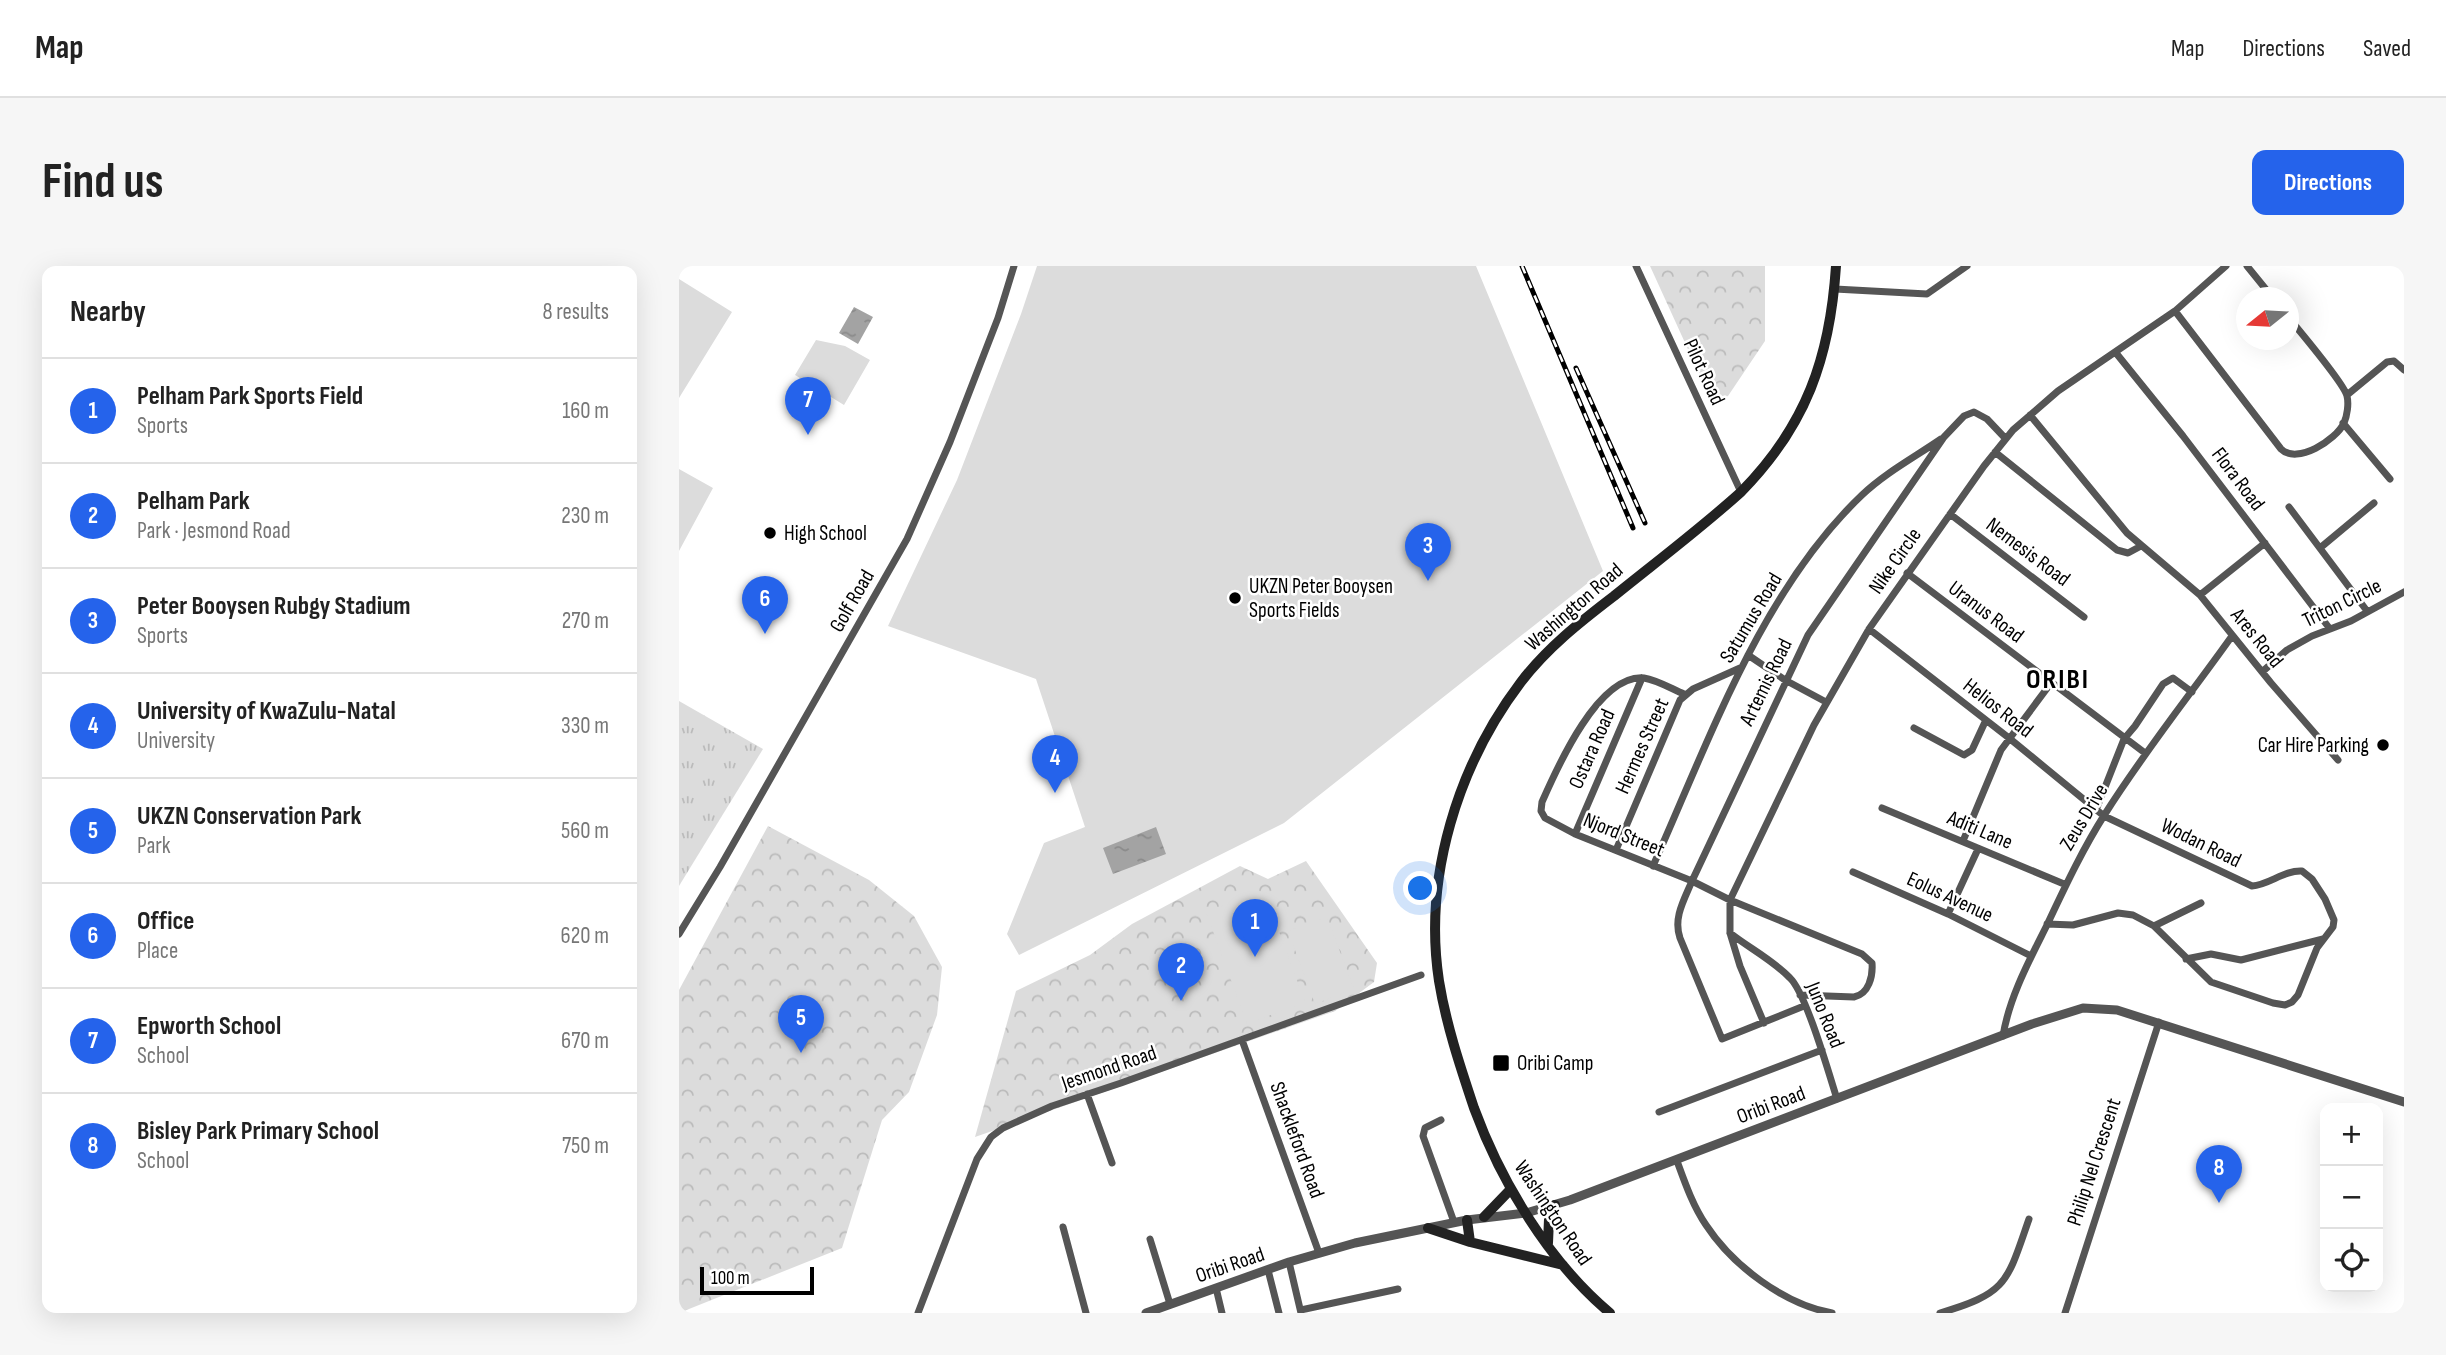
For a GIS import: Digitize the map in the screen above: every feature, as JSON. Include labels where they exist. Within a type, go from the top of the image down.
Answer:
[{"type":"main road","name":"Washington Road","points":[[1610,1313],[1563,1265],[1510,1190],[1488,1143],[1459,1064],[1446,1016],[1436,952],[1438,893],[1444,851],[1467,773],[1488,734],[1537,662],[1567,634],[1741,492],[1781,445],[1811,390],[1824,352],[1835,289],[1836,266]]},
{"type":"main road","points":[[1484,1217],[1510,1190]]},
{"type":"main road","points":[[1548,1243],[1549,1219],[1555,1205]]},
{"type":"main road","points":[[1467,1220],[1470,1242]]},
{"type":"main road","points":[[1428,1228],[1470,1242],[1563,1265]]},
{"type":"street","name":"Golf Road","points":[[679,934],[907,539],[950,442],[989,343],[1014,266]]},
{"type":"street","name":"Pilot Road","points":[[1636,266],[1741,492]]},
{"type":"street","points":[[1835,289],[1927,294],[1967,266]]},
{"type":"street","name":"Nike Circle","points":[[1730,900],[1826,702],[1869,629],[2005,438],[2058,391],[2175,311],[2226,266]]},
{"type":"street","points":[[2247,266],[2264,287]]},
{"type":"street","points":[[2175,311],[2284,453],[2307,453],[2334,435],[2343,424],[2347,395],[2387,362],[2394,361],[2404,370]]},
{"type":"street","points":[[2299,332],[2347,395]]},
{"type":"street","name":"Flora Road","points":[[2116,353],[2330,629]]},
{"type":"street","name":"Artemis Road","points":[[1764,1023],[1722,1040],[1678,931],[1679,914],[1692,881],[1785,680],[1819,617],[1944,437],[1964,416],[1973,412],[1987,419],[2005,438]]},
{"type":"street","name":"Ares Road","points":[[2030,415],[2107,510],[2141,546],[2200,595],[2338,760]]},
{"type":"street","points":[[2343,424],[2390,478]]},
{"type":"street","name":"Satumus Road","points":[[1653,866],[1740,668],[1782,597],[1830,529],[1863,494],[1944,437]]},
{"type":"street","points":[[1995,452],[2117,550],[2128,553],[2141,546]]},
{"type":"street","points":[[2320,548],[2374,503]]},
{"type":"street","points":[[2289,507],[2368,611]]},
{"type":"street","name":"Nemesis Road","points":[[1950,514],[2084,617]]},
{"type":"street","points":[[2200,595],[2265,543]]},
{"type":"street","name":"Uranus Road","points":[[1907,573],[2145,754]]},
{"type":"street","name":"Triton Circle","points":[[2262,672],[2287,650],[2404,592]]},
{"type":"street","name":"Helios Road","points":[[1869,629],[2104,816]]},
{"type":"street","name":"Zeus Drive","points":[[2003,1036],[2007,1017],[2031,956],[2064,884],[2145,754],[2232,636]]},
{"type":"street","points":[[1748,655],[1785,680],[1826,702]]},
{"type":"street","points":[[1642,678],[1684,694],[1740,668]]},
{"type":"street","name":"Njord Street","points":[[1642,678],[1619,685],[1603,697],[1568,746],[1542,802],[1541,811],[1545,818],[1575,834],[1692,881],[1730,900],[1868,957],[1872,962],[1866,991],[1854,997],[1800,995]]},
{"type":"street","name":"Ostara Road","points":[[1575,834],[1642,678]]},
{"type":"street","points":[[2096,810],[2124,739],[2169,679],[2175,678],[2192,692]]},
{"type":"street","points":[[1963,841],[1995,763],[2009,738],[2050,683]]},
{"type":"street","name":"Hermes Street","points":[[1616,850],[1684,694]]},
{"type":"street","points":[[1914,728],[1964,755],[1972,750],[1985,722]]},
{"type":"street","name":"Aditi Lane","points":[[1882,808],[2064,884]]},
{"type":"street","name":"Wodan Road","points":[[2047,924],[2073,925],[2118,913],[2133,915],[2154,926],[2204,977],[2220,986],[2285,1005],[2298,995],[2322,939],[2333,928],[2332,915],[2312,879],[2302,871],[2294,871],[2252,886],[2104,816]]},
{"type":"street","points":[[1948,914],[1978,849]]},
{"type":"street","name":"Eolus Avenue","points":[[1853,872],[1948,914],[2031,956]]},
{"type":"street","points":[[1730,900],[1730,933],[1740,966],[1764,1023],[1804,1006]]},
{"type":"street","points":[[2154,926],[2201,903]]},
{"type":"street","points":[[679,918],[687,921]]},
{"type":"street","name":"Juno Road","points":[[1730,933],[1791,978],[1822,1050],[1837,1098]]},
{"type":"street","points":[[2186,959],[2211,954],[2241,960],[2322,939]]},
{"type":"street","name":"Jesmond Road","points":[[918,1313],[983,1147],[1003,1128],[1052,1106],[1421,975]]},
{"type":"street","name":"Oribi Road","points":[[1146,1313],[1319,1253],[1454,1222],[1526,1213],[1555,1205],[2083,1008],[2117,1010],[2159,1022],[2404,1102]]},
{"type":"street","name":"Philip Nel Crescent","points":[[2065,1313],[2159,1022]]},
{"type":"street","name":"Shackleford Road","points":[[1242,1040],[1319,1253]]},
{"type":"street","points":[[1659,1112],[1822,1050]]},
{"type":"street","points":[[1087,1094],[1112,1163]]},
{"type":"street","points":[[1441,1120],[1425,1128],[1423,1136],[1454,1222]]},
{"type":"street","points":[[1677,1161],[1698,1212],[1715,1239],[1735,1260],[1757,1278],[1785,1295],[1832,1313]]},
{"type":"street","points":[[1940,1313],[1979,1300],[2000,1287],[2008,1276],[2029,1219]]},
{"type":"street","points":[[1063,1227],[1086,1313]]},
{"type":"street","points":[[1150,1239],[1170,1304]]},
{"type":"street","points":[[1289,1262],[1301,1312],[1398,1289]]},
{"type":"street","points":[[1268,1270],[1279,1313]]},
{"type":"street","points":[[1216,1288],[1222,1313]]},
{"type":"green space","name":"UKZN Peter Booysen Sports Fields","points":[[1037,266],[1476,266],[1603,571],[1284,823],[1019,955],[1007,934],[1044,843],[1085,827],[1036,679],[888,626],[957,480]]},
{"type":"green space","points":[[1650,266],[1765,266],[1765,341],[1728,396],[1712,402]]},
{"type":"green space","points":[[679,279],[732,312],[679,398]]},
{"type":"green space","points":[[816,340],[845,346],[870,360],[844,405],[795,375]]},
{"type":"green space","points":[[679,469],[713,488],[679,551]]},
{"type":"green space","points":[[679,701],[763,749],[679,886]]},
{"type":"green space","points":[[768,826],[869,880],[914,916],[942,967],[937,1015],[909,1092],[882,1120],[842,1248],[679,1313],[679,990]]},
{"type":"green space","points":[[1306,861],[1377,963],[1374,982],[1335,1011],[975,1137],[1016,991],[1090,955],[1132,924],[1240,866],[1268,879]]},
{"type":"green space","points":[[1264,891],[1305,1002],[1247,1024],[1206,912]]},
{"type":"green space","points":[[1327,917],[1354,989],[1315,1004],[1288,931]]},
{"type":"water","points":[[854,307],[873,317],[858,344],[839,333]]},
{"type":"water","points":[[1156,827],[1166,854],[1113,874],[1103,848]]},
{"type":"railway","points":[[1522,266],[1633,528]]},
{"type":"railway","points":[[1576,368],[1645,523]]},
{"type":"place","name":"Epworth School","points":[[808,435]]},
{"type":"place","name":"High School","points":[[770,533]]},
{"type":"place","name":"Peter Booysen Rubgy Stadium","points":[[1428,581]]},
{"type":"place","name":"UKZN Peter Booysen Sports Fields","points":[[1235,598]]},
{"type":"place","name":"Office","points":[[765,634]]},
{"type":"place","name":"Car Hire Parking","points":[[2383,745]]},
{"type":"place","name":"University of KwaZulu-Natal","points":[[1055,793]]},
{"type":"place","name":"Pelham Park Sports Field","points":[[1255,957]]},
{"type":"place","name":"Pelham Park","points":[[1181,1001]]},
{"type":"place","name":"UKZN Conservation Park","points":[[801,1053]]},
{"type":"place","name":"Oribi Camp","points":[[1501,1063]]},
{"type":"place","name":"Bisley Park Primary School","points":[[2219,1203]]},
{"type":"district","name":"ORIBI","points":[[2058,679]]}]
